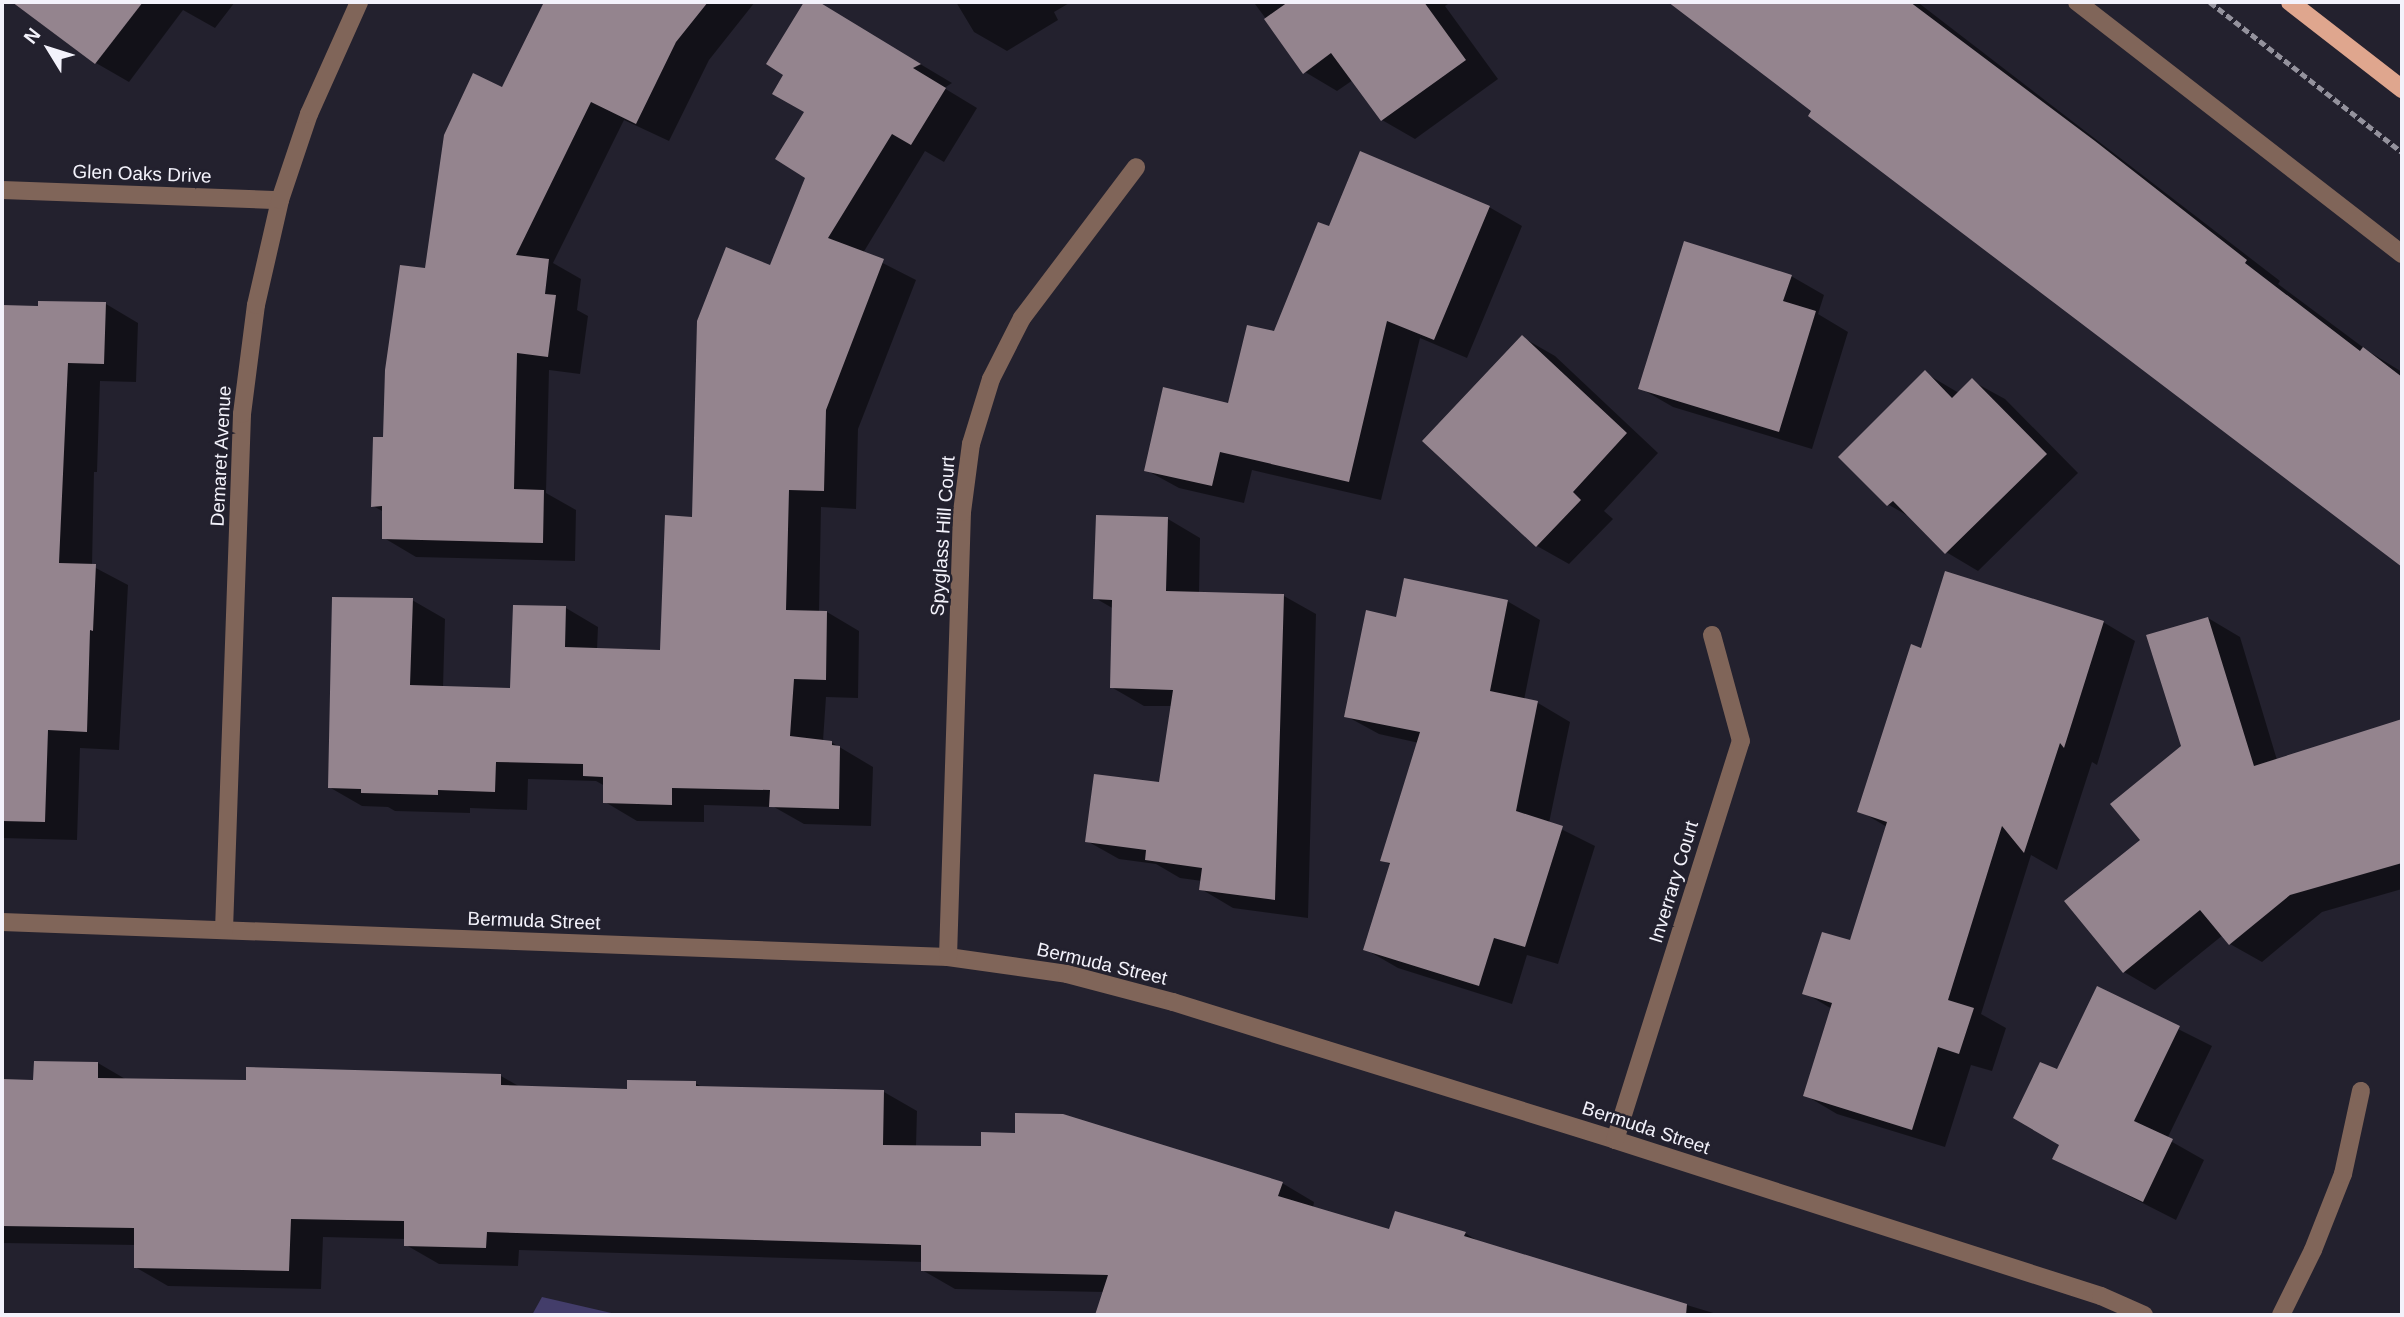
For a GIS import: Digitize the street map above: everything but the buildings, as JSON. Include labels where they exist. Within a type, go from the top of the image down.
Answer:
[{"type":"main road","points":[[2290,2],[2402,89]]},
{"type":"street","name":"Demaret Avenue","points":[[224,930],[242,414],[256,305],[280,200],[309,114],[359,2]]},
{"type":"street","points":[[2077,2],[2402,254]]},
{"type":"street","name":"Spyglass Hill Court","points":[[948,957],[962,512],[971,444],[991,379],[1022,318],[1136,167]]},
{"type":"street","name":"Glen Oaks Drive","points":[[2,190],[280,200]]},
{"type":"street","name":"Inverrary Court","points":[[1615,1140],[1741,741],[1712,635]]},
{"type":"street","name":"Bermuda Street","points":[[2,922],[948,957],[1067,974],[1173,1002],[1615,1140],[2101,1296],[2144,1315]]},
{"type":"street","points":[[2281,1315],[2313,1250],[2343,1174],[2361,1091]]},
{"type":"path","points":[[2210,2],[2402,152]]},
{"type":"shaded area","points":[[542,1297],[620,1315],[532,1315]]}]
